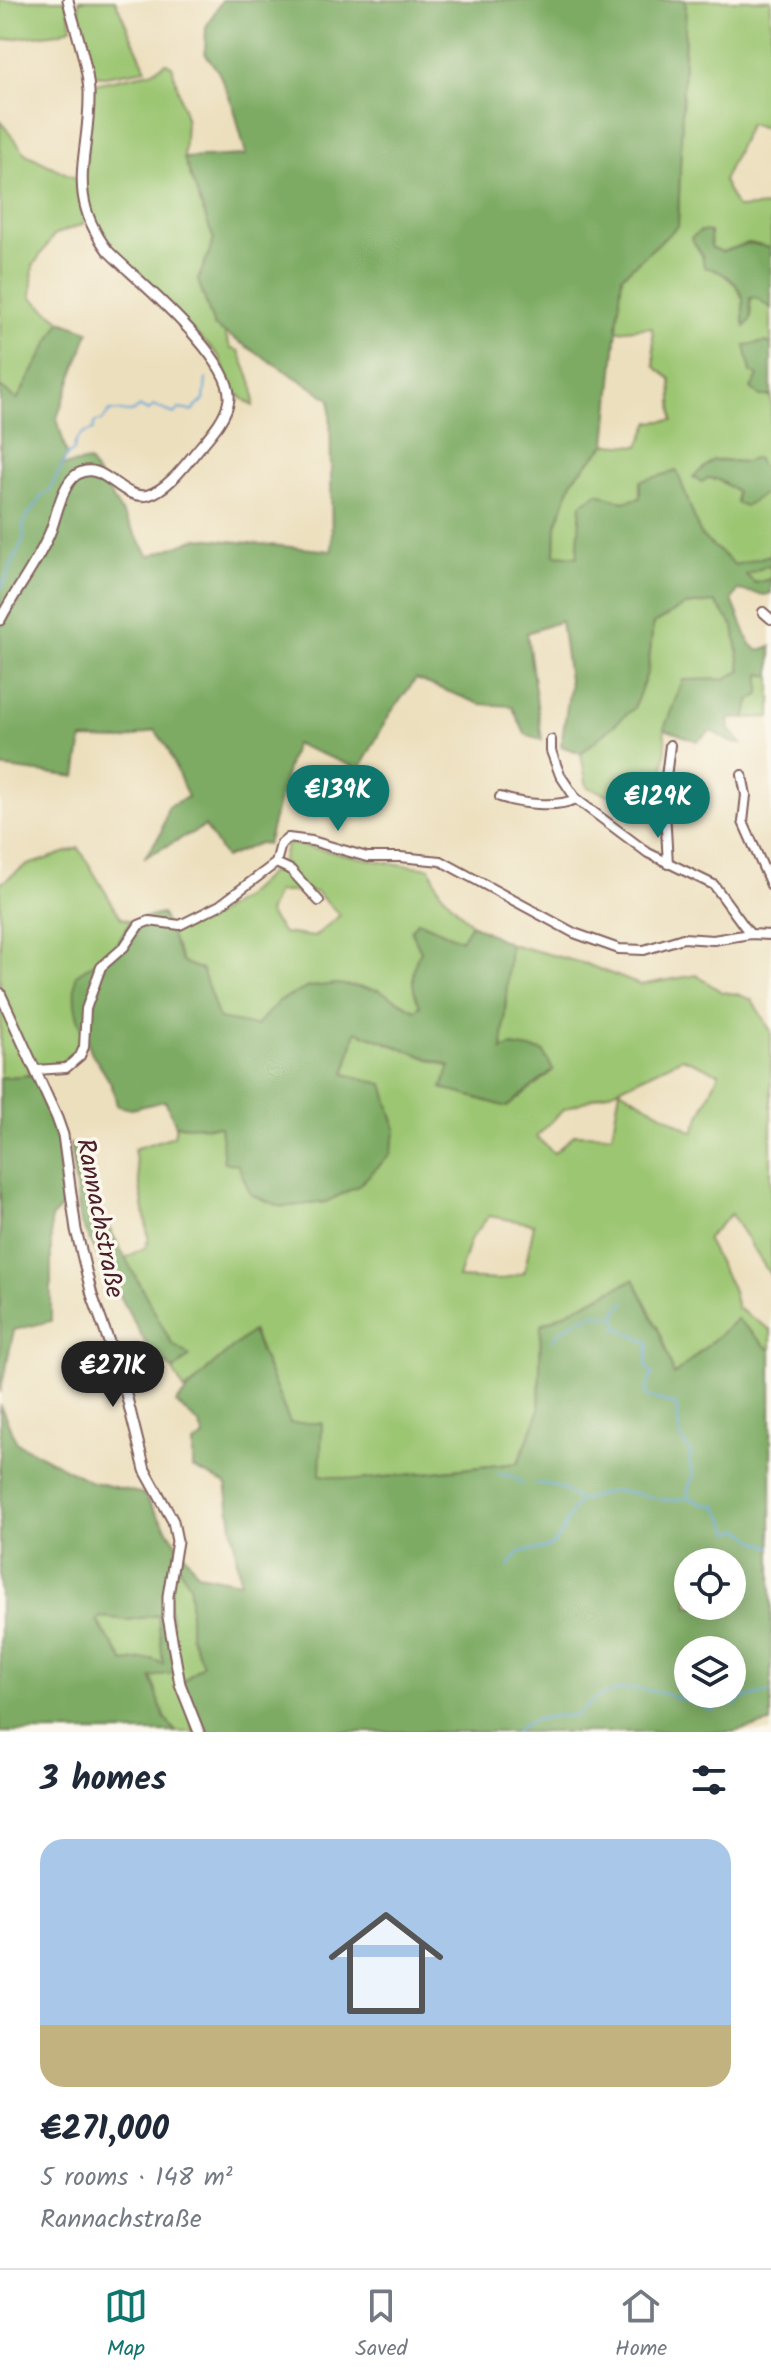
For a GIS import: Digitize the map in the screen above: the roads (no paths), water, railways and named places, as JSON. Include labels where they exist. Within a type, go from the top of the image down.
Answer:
[{"type":"street","points":[[0,620],[42,552],[66,489],[74,477],[91,470],[130,493],[140,496],[151,494],[162,488],[202,445],[221,418],[229,398],[228,384],[208,350],[108,251],[98,238],[87,213],[80,175],[88,119],[88,82],[68,0]]},
{"type":"street","points":[[763,612],[771,619]]},
{"type":"street","points":[[551,740],[551,751],[560,775],[576,799],[648,853],[714,885],[750,934]]},
{"type":"street","points":[[668,864],[664,793],[670,745]]},
{"type":"street","points":[[742,775],[746,795],[743,822],[771,885]]},
{"type":"street","points":[[500,797],[546,803],[576,799]]},
{"type":"street","points":[[36,1070],[66,1068],[80,1056],[85,1044],[86,1009],[101,967],[124,947],[139,925],[149,921],[180,925],[230,899],[276,863],[281,844],[288,838],[312,841],[367,857],[441,861],[574,933],[619,949],[644,950],[683,938],[713,940],[750,934],[771,935]]},
{"type":"street","points":[[276,863],[291,870],[319,901]]},
{"type":"street","name":"Rannachstraße","points":[[0,993],[51,1101],[63,1135],[76,1230],[98,1314],[122,1378],[145,1470],[173,1521],[177,1541],[168,1615],[180,1684],[199,1732]]},
{"type":"waterway","points":[[0,591],[24,538],[23,526],[28,514],[40,497],[49,492],[79,437],[93,430],[95,422],[102,421],[110,411],[132,412],[140,407],[149,411],[153,406],[175,414],[179,409],[192,411],[204,400],[206,379]]},
{"type":"waterway","points":[[625,1302],[616,1313],[617,1327],[649,1343],[646,1365],[652,1374],[647,1396],[676,1405],[680,1433],[691,1453],[689,1463],[694,1475],[688,1489],[689,1497],[702,1504],[717,1506],[731,1532],[740,1529],[754,1540],[771,1547]]},
{"type":"waterway","points":[[552,1340],[573,1323],[593,1314],[613,1316]]},
{"type":"waterway","points":[[498,1473],[523,1484]]},
{"type":"waterway","points":[[535,1484],[559,1488],[580,1501],[618,1491],[670,1500],[688,1497]]},
{"type":"waterway","points":[[509,1566],[520,1552],[552,1545],[578,1503]]},
{"type":"waterway","points":[[516,1732],[535,1720],[575,1716],[597,1698],[614,1691],[657,1692],[712,1711],[720,1705],[735,1705],[741,1699],[771,1692]]}]
